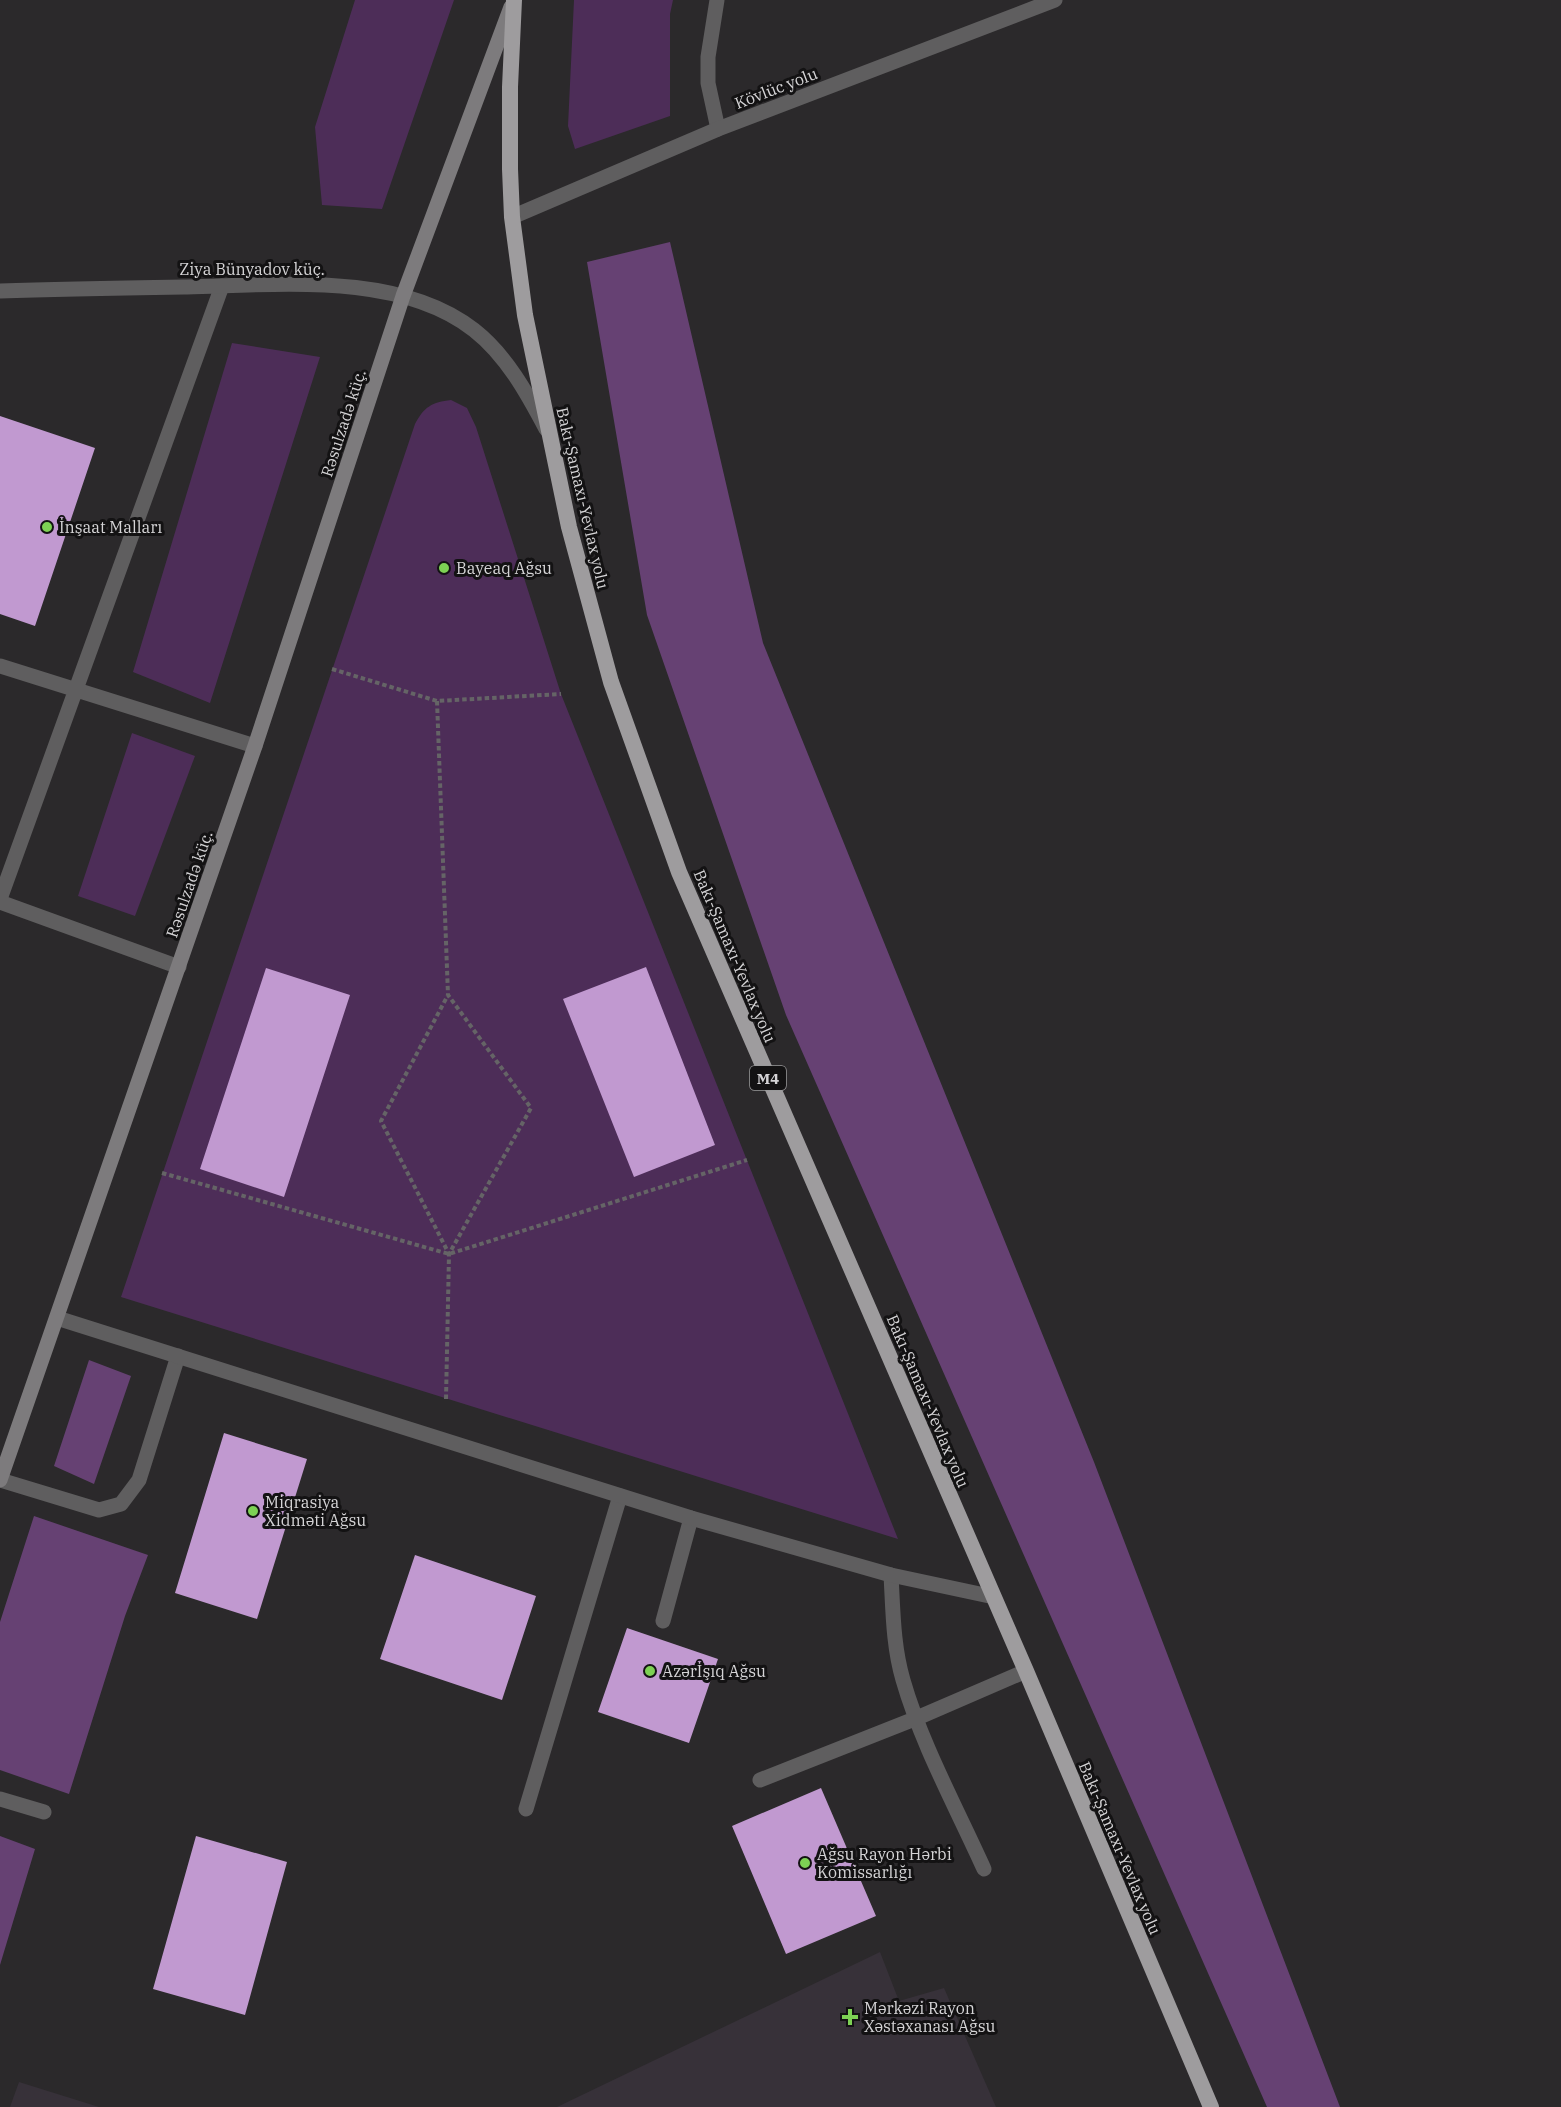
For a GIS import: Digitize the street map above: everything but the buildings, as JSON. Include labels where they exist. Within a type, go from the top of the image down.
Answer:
[{"type":"highway","name":"Bakı-Şamaxı-Yevlax yolu","points":[[514,0],[510,87],[513,217],[525,315],[569,527],[610,682],[679,872],[1026,1671],[1211,2107]]},
{"type":"main road","name":"Rəsulzadə küç.","points":[[0,1480],[255,746],[403,296],[514,0]]},
{"type":"street","points":[[717,0],[708,57],[708,83],[718,129]]},
{"type":"street","name":"Kövlüc yolu","points":[[513,217],[718,129],[1054,0]]},
{"type":"street","name":"Ziya Bünyadov küç.","points":[[0,291],[317,284],[403,296],[441,310],[475,330],[510,368],[529,397],[548,434]]},
{"type":"street","points":[[179,967],[0,900],[222,286]]},
{"type":"street","points":[[0,666],[255,746]]},
{"type":"street","points":[[57,1318],[691,1518],[891,1575],[994,1597]]},
{"type":"street","points":[[0,1480],[99,1510],[121,1504],[139,1480],[178,1356]]},
{"type":"street","points":[[526,1809],[620,1496]]},
{"type":"street","points":[[663,1621],[691,1518]]},
{"type":"street","points":[[891,1575],[895,1638],[903,1679],[917,1718],[984,1869]]},
{"type":"street","points":[[760,1780],[917,1718],[1026,1671]]},
{"type":"street","points":[[0,1799],[44,1812]]},
{"type":"path","points":[[332,669],[437,701],[561,694]]},
{"type":"path","points":[[437,701],[448,995],[381,1121],[448,1254],[446,1398]]},
{"type":"path","points":[[448,995],[531,1108],[448,1254]]},
{"type":"path","points":[[162,1173],[448,1254],[747,1160]]},
{"type":"shaded area","points":[[355,0],[454,0],[382,209],[322,205],[315,127]]},
{"type":"shaded area","points":[[574,0],[673,0],[670,14],[670,116],[575,149],[568,126]]},
{"type":"shaded area","points":[[670,242],[763,643],[1094,1462],[1340,2107],[1267,2107],[786,1015],[647,615],[587,262]]},
{"type":"shaded area","points":[[232,343],[320,357],[210,703],[133,672]]},
{"type":"shaded area","points":[[451,400],[467,408],[476,427],[561,694],[898,1539],[121,1297],[415,424],[429,406]]},
{"type":"shaded area","points":[[132,733],[195,756],[135,916],[78,896]]},
{"type":"shaded area","points":[[89,1360],[131,1376],[94,1484],[54,1466]]},
{"type":"shaded area","points":[[34,1516],[148,1555],[125,1616],[69,1794],[0,1770],[0,1622]]},
{"type":"shaded area","points":[[0,1836],[35,1849],[0,1965]]},
{"type":"shaded area","name":"Mərkəzi Rayon Xəstəxanası Ağsu","points":[[880,1952],[899,2001],[944,1988],[996,2107],[557,2107]]},
{"type":"shaded area","points":[[19,2082],[99,2107],[10,2107]]},
{"type":"place","name":"İnşaat Malları","points":[[47,527]]},
{"type":"place","name":"Bayeaq Ağsu","points":[[444,568]]},
{"type":"place","name":"Miqrasiya Xidməti Ağsu","points":[[253,1511]]},
{"type":"place","name":"Azərİşıq Ağsu","points":[[650,1671]]},
{"type":"place","name":"Ağsu Rayon Hərbi Komissarlığı","points":[[805,1863]]},
{"type":"place","name":"Mərkəzi Rayon Xəstəxanası Ağsu","points":[[850,2017]]}]
